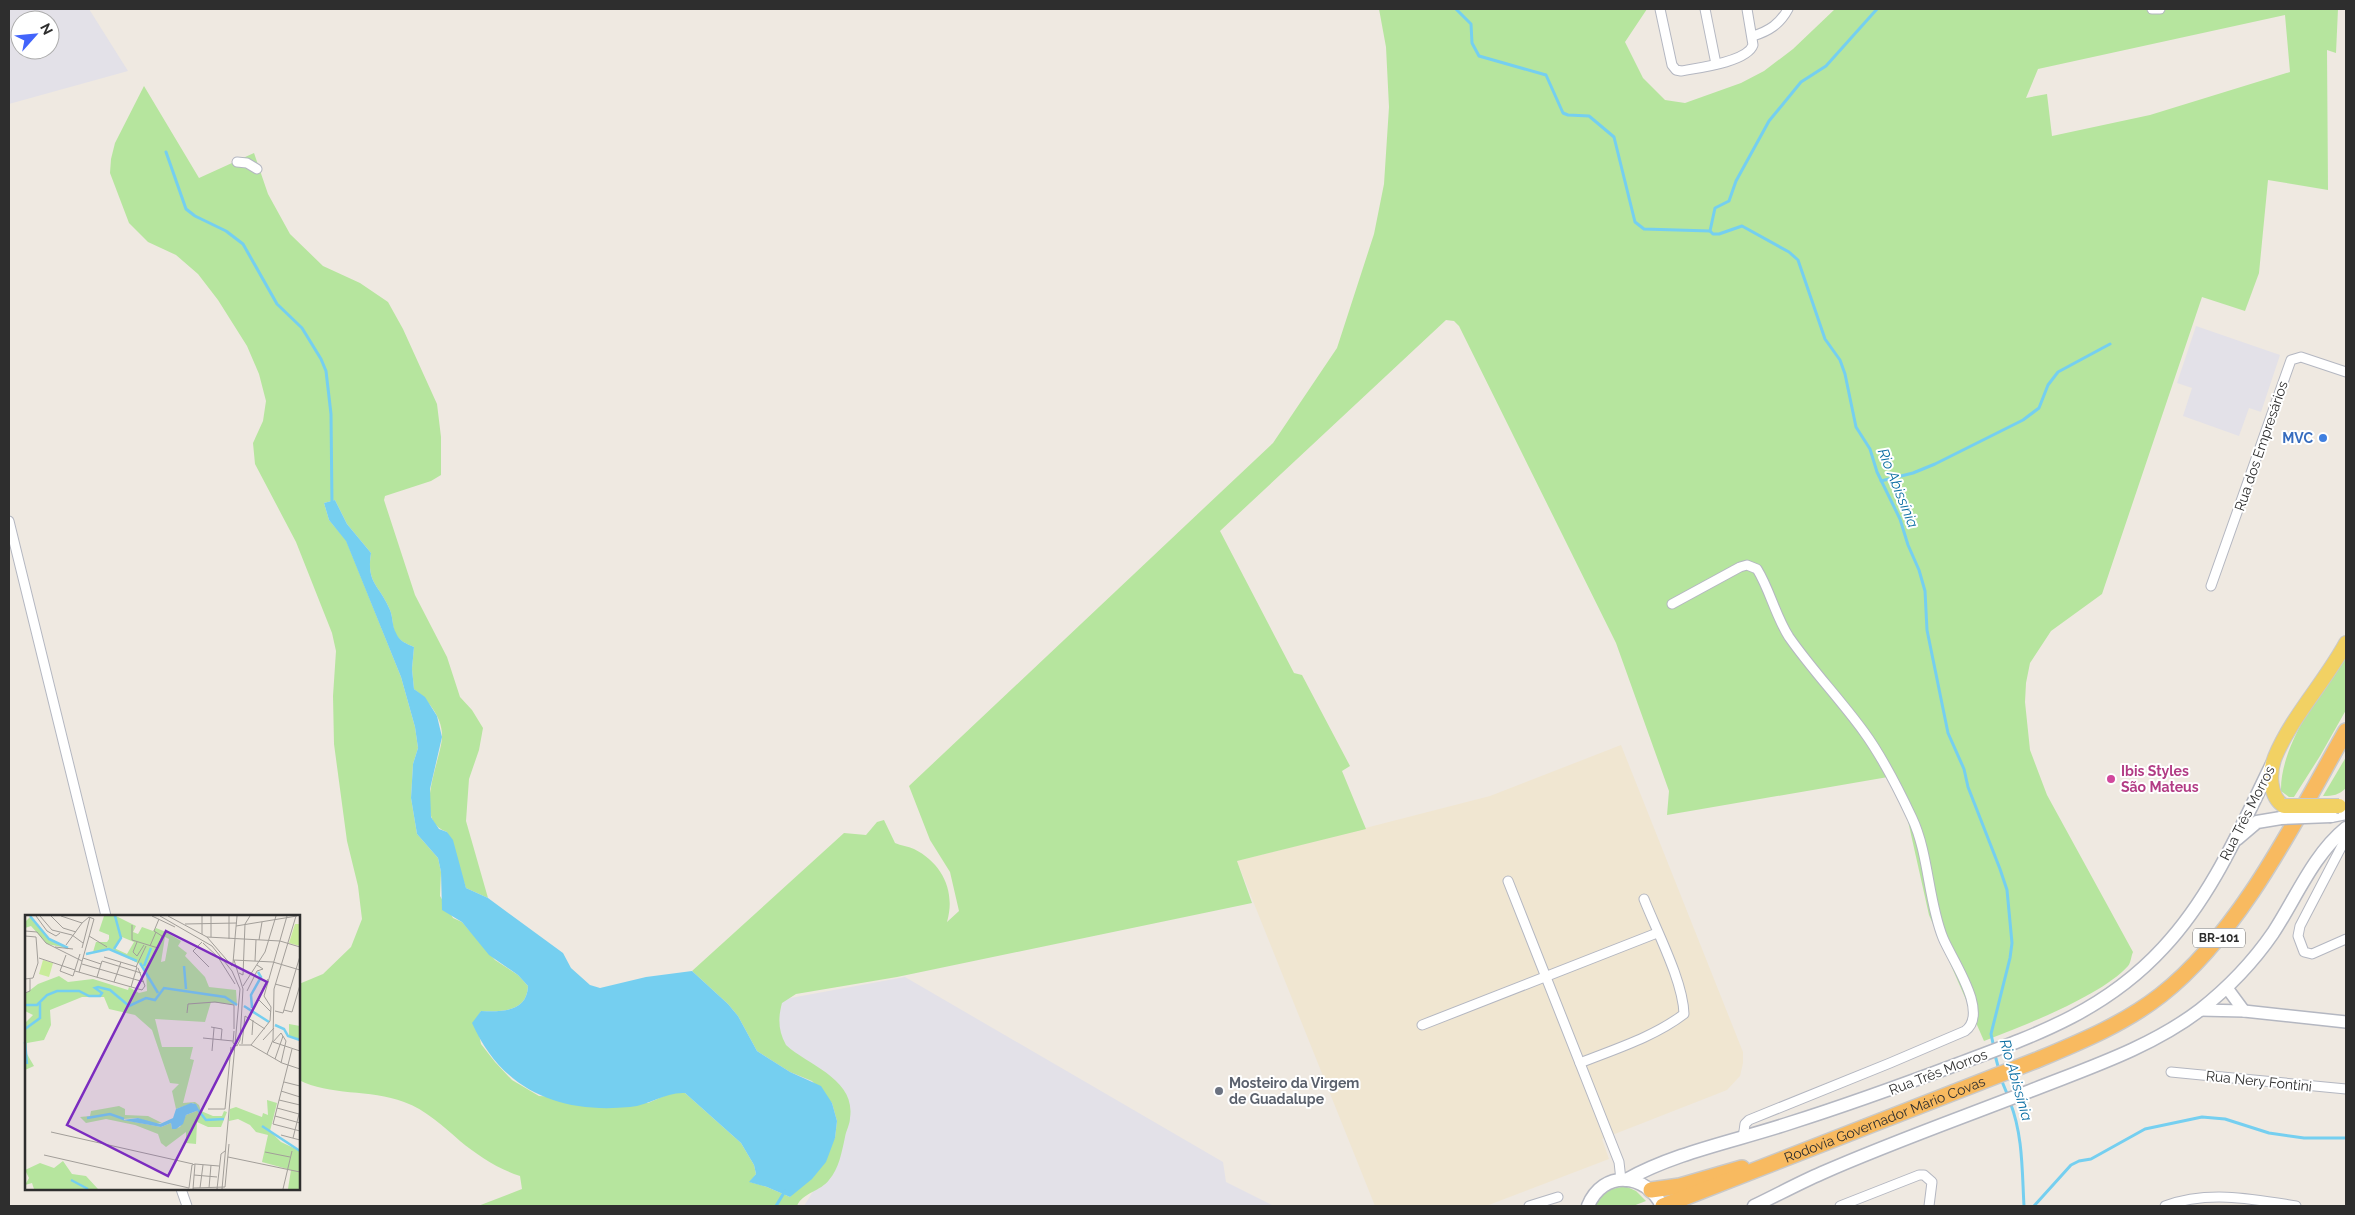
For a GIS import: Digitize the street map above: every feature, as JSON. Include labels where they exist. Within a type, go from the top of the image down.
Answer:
[{"type":"highway","name":"Rodovia Governador Mário Covas","points":[[1662,1206],[1728,1182],[2017,1068],[2094,1035],[2134,1014],[2160,996],[2201,958],[2245,901],[2291,828],[2346,731]]},
{"type":"highway","points":[[1651,1190],[1680,1186],[1734,1169],[1773,1164]]},
{"type":"highway","points":[[1692,1206],[1715,1194],[1728,1182]]},
{"type":"main road","name":"Rua Três Morros","points":[[1588,1206],[1600,1188],[1624,1180],[1660,1163],[1876,1095],[2026,1038],[2085,1012],[2136,975],[2182,926],[2208,889],[2274,758],[2346,643]]},
{"type":"main road","name":"Rua Três Morros","points":[[2274,758],[2271,785],[2282,812]]},
{"type":"main road","points":[[2230,847],[2257,822],[2282,812],[2341,810]]},
{"type":"main road","points":[[1754,1206],[1821,1173],[2040,1087],[2148,1041],[2200,1010],[2227,988],[2268,940],[2307,876],[2332,842],[2346,828]]},
{"type":"main road","points":[[1624,1180],[1643,1184],[1651,1190],[1662,1206]]},
{"type":"street","points":[[1660,9],[1672,65],[1676,70],[1682,71],[1716,64],[1748,53],[1753,46],[1753,36],[1747,9]]},
{"type":"street","points":[[1705,9],[1716,64]]},
{"type":"street","points":[[1753,36],[1773,27],[1782,19],[1788,9]]},
{"type":"street","points":[[2152,9],[2160,9]]},
{"type":"street","points":[[238,162],[247,163],[257,169]]},
{"type":"street","name":"Rua dos Empresários","points":[[2211,586],[2291,360],[2301,357],[2346,372]]},
{"type":"street","points":[[9,521],[106,915]]},
{"type":"street","points":[[1672,604],[1740,567],[1746,565],[1757,569],[1778,620],[1865,733],[1888,771],[1913,820],[1940,928],[1972,998],[1974,1012],[1972,1024],[1965,1031],[1748,1120],[1745,1124],[1743,1138]]},
{"type":"street","points":[[2346,838],[2300,926],[2298,936],[2304,952],[2312,954],[2346,939]]},
{"type":"street","points":[[1508,881],[1619,1162],[1624,1180]]},
{"type":"street","points":[[1580,1064],[1672,1024],[1684,1014],[1684,1000],[1644,899]]},
{"type":"street","points":[[1422,1024],[1657,932]]},
{"type":"street","points":[[2227,988],[2244,1011]]},
{"type":"street","points":[[2200,1010],[2244,1011],[2346,1022]]},
{"type":"street","name":"Rua Nery Fontini","points":[[2171,1072],[2346,1089]]},
{"type":"street","points":[[1840,1206],[1919,1175],[1928,1178],[1932,1186],[1929,1206]]},
{"type":"street","points":[[182,1190],[187,1206]]},
{"type":"street","points":[[1529,1206],[1558,1197]]},
{"type":"street","points":[[2165,1206],[2214,1197],[2237,1197],[2296,1206]]},
{"type":"shaded area","points":[[9,9],[89,9],[128,71],[9,104]]},
{"type":"shaded area","points":[[2196,326],[2280,355],[2261,412],[2249,408],[2239,436],[2183,416],[2192,388],[2177,383]]},
{"type":"shaded area","points":[[1621,745],[1743,1052],[1740,1076],[1727,1090],[1602,1139],[1609,1159],[1486,1206],[1375,1206],[1237,861],[1490,796]]},
{"type":"shaded area","points":[[905,977],[1223,1162],[1226,1182],[1274,1206],[804,1206],[837,1152],[767,1055],[763,1003]]},
{"type":"green space","points":[[1379,9],[1647,9],[1625,42],[1643,78],[1665,100],[1685,103],[1741,83],[1764,71],[1793,49],[1835,9],[2338,9],[2336,53],[2327,50],[2328,190],[2268,180],[2259,273],[2245,311],[2202,297],[2102,594],[2051,631],[2030,663],[2025,702],[2030,750],[2047,795],[2133,952],[2128,966],[2116,977],[2081,999],[2040,1019],[1984,1041],[1929,915],[1908,821],[1888,777],[1667,815],[1669,791],[1616,643],[1459,326],[1454,321],[1446,320],[1220,531],[1294,673],[1302,675],[1350,766],[1342,771],[1366,829],[1237,861],[1252,903],[897,977],[796,994],[782,1003],[780,1014],[781,1035],[786,1045],[838,1083],[846,1093],[850,1105],[849,1123],[840,1160],[835,1171],[826,1184],[803,1198],[797,1206],[478,1206],[522,1189],[520,1176],[496,1166],[460,1141],[434,1119],[412,1105],[377,1095],[336,1091],[300,1080],[300,984],[323,974],[351,947],[362,919],[358,886],[347,841],[334,744],[333,696],[336,651],[332,633],[296,542],[255,464],[253,443],[263,421],[266,401],[259,374],[247,346],[218,300],[198,274],[176,255],[148,242],[129,223],[110,173],[115,143],[144,86],[199,178],[254,153],[268,194],[290,234],[323,266],[360,283],[388,302],[403,329],[437,404],[441,437],[441,475],[431,481],[385,496],[384,500],[415,595],[447,657],[460,697],[472,710],[483,728],[479,750],[469,779],[466,821],[488,898],[466,888],[447,832],[436,825],[431,815],[429,803],[442,730],[434,710],[414,689],[412,669],[414,647],[401,640],[395,633],[390,610],[372,578],[370,571],[371,553],[347,524],[335,500],[324,503],[329,520],[346,540],[401,677],[415,727],[418,748],[413,764],[411,798],[417,834],[438,858],[441,872],[440,896],[453,918],[462,922],[495,960],[518,975],[528,986],[527,995],[518,1006],[505,1010],[481,1011],[476,1020],[481,1044],[512,1080],[539,1096],[648,1103],[671,1093],[685,1093],[741,1143],[754,1165],[756,1174],[750,1182],[790,1197],[835,1138],[837,1121],[832,1103],[812,1081],[790,1072],[757,1051],[738,1016],[728,1004],[692,971],[844,833],[866,835],[877,822],[884,820],[895,843],[912,848],[924,855],[939,870],[948,889],[950,899],[947,922],[959,911],[950,872],[930,840],[909,786],[1273,443],[1337,348],[1374,234],[1384,184],[1389,107],[1386,47]],"holes":[[[2285,15],[2290,72],[2150,115],[2052,136],[2047,94],[2026,98],[2038,69]]]},
{"type":"green space","points":[[2346,655],[2346,710],[2294,797],[2289,797],[2281,791],[2282,773],[2287,756],[2314,702]]},
{"type":"green space","points":[[2346,757],[2346,788],[2336,795],[2323,796]]},
{"type":"green space","points":[[1625,1186],[1636,1191],[1646,1201],[1633,1206],[1591,1206],[1604,1191]]},
{"type":"water","points":[[335,500],[347,524],[371,553],[370,571],[372,578],[390,610],[397,636],[403,642],[414,647],[412,669],[414,689],[425,697],[437,716],[442,737],[430,789],[431,817],[439,829],[447,832],[453,840],[466,888],[488,898],[563,953],[571,968],[590,985],[600,988],[646,977],[692,971],[728,1004],[738,1016],[757,1051],[790,1072],[821,1086],[832,1103],[837,1121],[835,1138],[826,1162],[812,1179],[790,1197],[749,1182],[756,1174],[754,1165],[741,1143],[685,1093],[671,1094],[630,1107],[604,1108],[579,1106],[556,1101],[535,1093],[516,1081],[499,1065],[484,1046],[472,1023],[481,1011],[505,1010],[518,1006],[527,995],[528,986],[518,975],[489,955],[462,922],[442,910],[441,872],[438,858],[417,834],[411,798],[413,764],[418,748],[415,727],[401,677],[346,541],[329,520],[324,503]]},
{"type":"waterway","name":"Rio Abissínia","points":[[1456,9],[1471,24],[1472,43],[1479,56],[1546,75],[1563,113],[1589,116],[1614,137],[1635,222],[1644,229],[1710,231],[1713,234],[1719,234],[1742,226],[1789,252],[1798,260],[1825,339],[1840,360],[1845,374],[1856,427],[1870,449],[1877,472],[1900,519],[1908,545],[1919,570],[1925,591],[1927,630],[1948,733],[1964,769],[1968,787],[2007,890],[2012,943],[1991,1034],[1994,1048]]},
{"type":"waterway","points":[[1710,231],[1715,208],[1729,201],[1736,181],[1769,121],[1801,82],[1826,66],[1877,9]]},
{"type":"waterway","points":[[166,152],[186,209],[195,216],[226,231],[243,244],[277,304],[302,328],[321,359],[326,371],[331,414],[332,505]]},
{"type":"waterway","points":[[1881,481],[1913,473],[1935,464],[2023,420],[2039,408],[2048,385],[2058,372],[2110,344]]},
{"type":"waterway","name":"Rio Abissínia","points":[[1995,1055],[1999,1070]]},
{"type":"waterway","name":"Rio Abissínia","points":[[2001,1079],[2008,1096]]},
{"type":"waterway","name":"Rio Abissínia","points":[[2010,1102],[2020,1140],[2024,1206]]},
{"type":"waterway","points":[[2034,1206],[2071,1165],[2079,1161],[2091,1159],[2145,1129],[2202,1117],[2225,1119],[2269,1133],[2304,1138],[2346,1138]]},
{"type":"waterway","points":[[776,1206],[785,1191]]},
{"type":"place","name":"MVC","points":[[2323,438]]},
{"type":"place","name":"Ibis Styles São Mateus","points":[[2111,779]]},
{"type":"place","name":"Mosteiro da Virgem de Guadalupe","points":[[1219,1091]]}]
